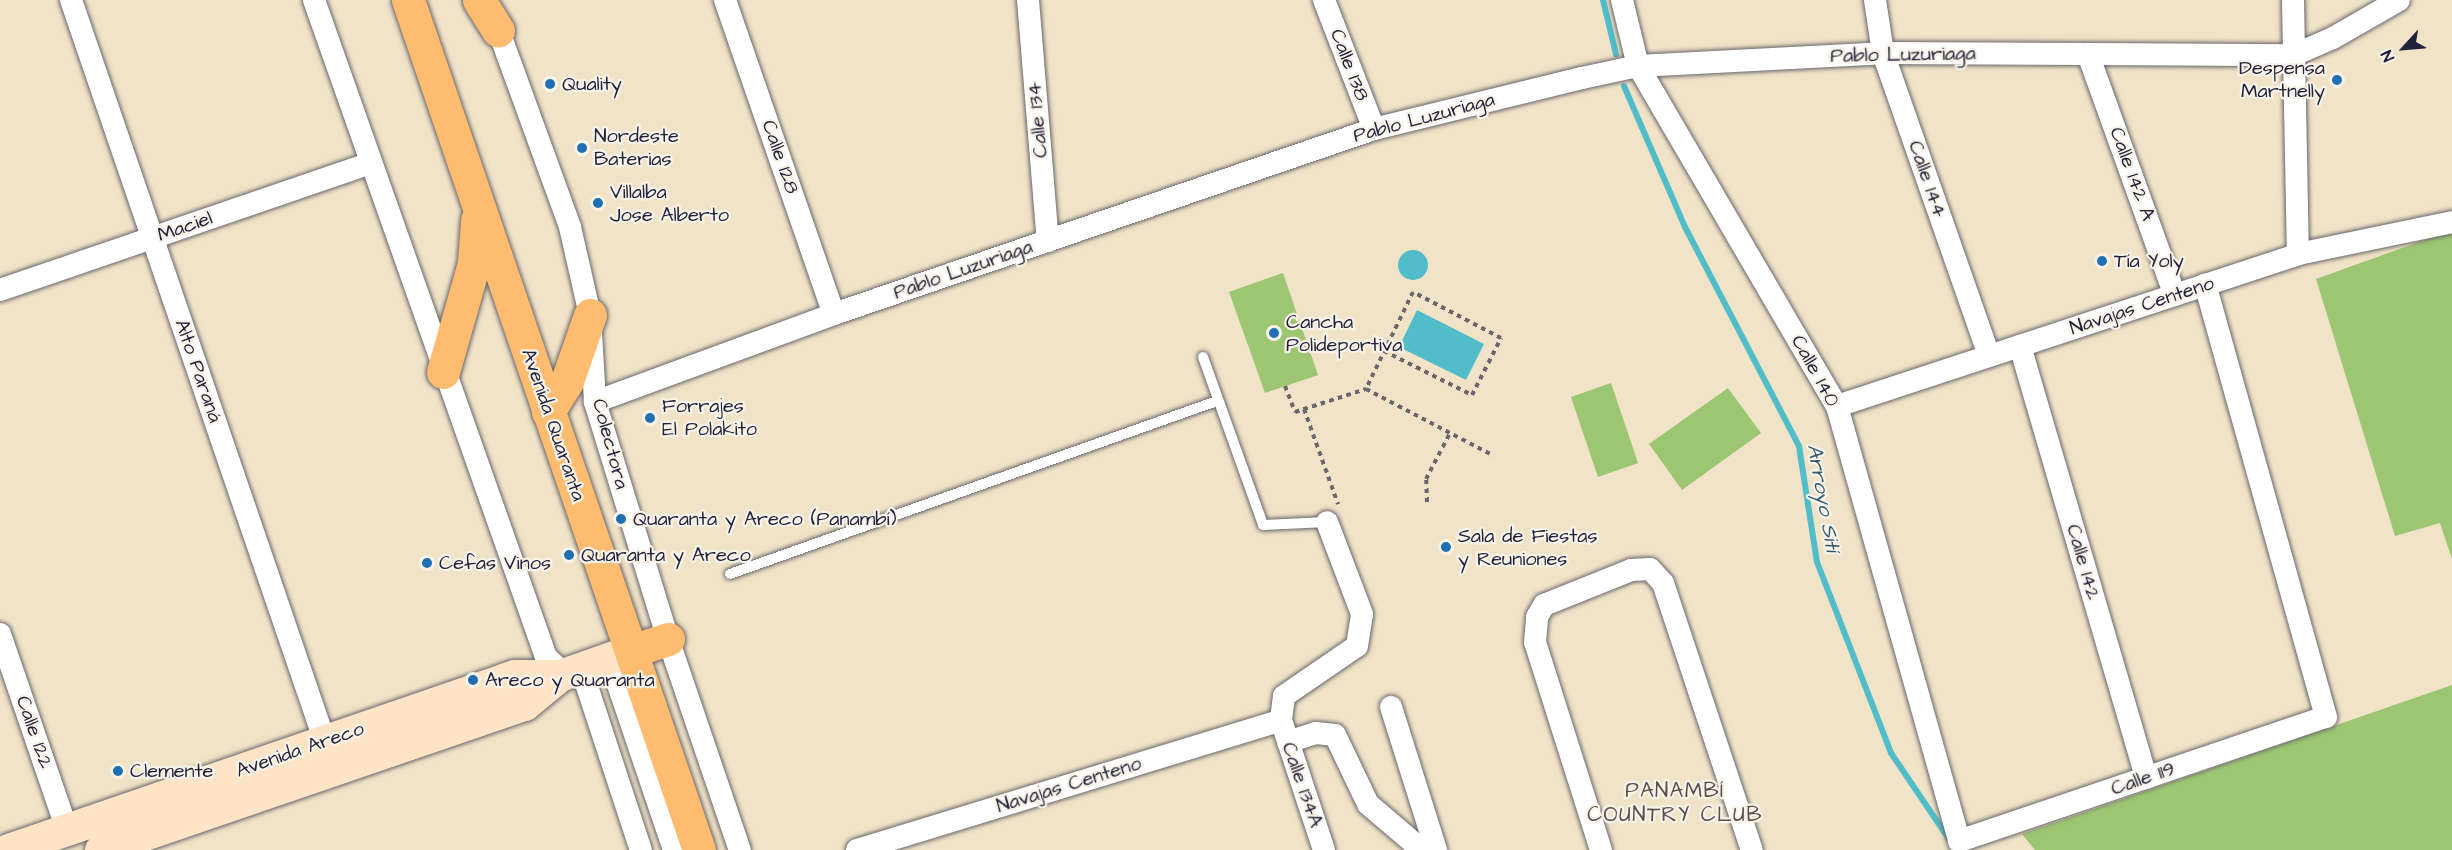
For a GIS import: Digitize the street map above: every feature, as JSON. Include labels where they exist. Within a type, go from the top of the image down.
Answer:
[{"type":"main road","name":"Avenida Quaranta","points":[[408,0],[548,412],[589,666],[699,850]]},
{"type":"main road","points":[[479,0],[498,31]]},
{"type":"main road","points":[[443,372],[474,263],[478,206]]},
{"type":"main road","points":[[548,412],[567,381],[590,315]]},
{"type":"main road","points":[[589,666],[668,639]]},
{"type":"main road","name":"Avenida Areco","points":[[9,850],[515,676],[589,666]]},
{"type":"main road","name":"Avenida Areco","points":[[101,850],[525,705],[589,666]]},
{"type":"street","name":"Alto Paraná","points":[[71,0],[325,742]]},
{"type":"street","points":[[314,0],[369,164],[546,657],[589,666]]},
{"type":"street","name":"Colectora","points":[[487,0],[570,227],[590,315],[595,402],[668,639],[740,850]]},
{"type":"street","name":"Calle 128","points":[[726,0],[834,314]]},
{"type":"street","name":"Calle 134","points":[[1028,0],[1048,241]]},
{"type":"street","name":"Calle 138","points":[[1324,0],[1374,129]]},
{"type":"street","name":"Calle 140","points":[[1622,0],[1638,66],[1837,406],[1959,841]]},
{"type":"street","name":"Calle 144","points":[[1875,0],[1884,53],[1989,356]]},
{"type":"street","points":[[2293,0],[2298,254]]},
{"type":"street","points":[[2294,55],[2333,38],[2399,0]]},
{"type":"street","name":"Pablo Luzuriaga","points":[[595,402],[834,314],[1374,129],[1638,66],[1884,53],[2294,55]]},
{"type":"street","name":"Calle 142 A","points":[[2088,54],[2175,295]]},
{"type":"street","name":"Maciel","points":[[0,290],[369,164]]},
{"type":"street","name":"Navajas Centeno","points":[[1837,406],[2298,254],[2452,222]]},
{"type":"street","name":"Calle 119","points":[[1959,841],[2326,717],[2205,285]]},
{"type":"street","name":"Calle 142","points":[[2020,346],[2146,778]]},
{"type":"street","points":[[1281,720],[1284,696],[1357,646],[1362,614],[1327,522]]},
{"type":"street","points":[[1601,850],[1535,642],[1537,617],[1544,605],[1631,570],[1650,569],[1663,582],[1752,850]]},
{"type":"street","name":"Calle 122","points":[[0,634],[68,830]]},
{"type":"street","points":[[589,666],[641,850]]},
{"type":"street","points":[[589,666],[674,850]]},
{"type":"street","points":[[1391,707],[1436,850]]},
{"type":"street","name":"Navajas Centeno","points":[[857,850],[1281,720]]},
{"type":"street","name":"Calle 134A","points":[[1281,720],[1324,850]]},
{"type":"street","points":[[1288,742],[1316,733],[1335,735],[1368,804],[1422,850]]},
{"type":"lane","points":[[1203,357],[1263,525],[1327,522]]},
{"type":"lane","points":[[730,574],[1217,401]]},
{"type":"path","points":[[1366,389],[1384,351],[1413,292],[1501,338],[1472,395],[1384,351]]},
{"type":"path","points":[[1285,386],[1295,412],[1366,389],[1494,456]]},
{"type":"path","points":[[1304,409],[1341,512],[1327,522]]},
{"type":"path","points":[[1427,502],[1426,479],[1450,433]]},
{"type":"green space","points":[[2452,230],[2452,559],[2440,523],[2395,536],[2316,279]]},
{"type":"green space","name":"Cancha Polideportiva","points":[[1283,273],[1318,375],[1265,393],[1229,292]]},
{"type":"green space","points":[[1611,383],[1638,463],[1598,477],[1571,397]]},
{"type":"green space","points":[[1728,388],[1761,433],[1682,490],[1649,444]]},
{"type":"green space","points":[[2452,685],[2452,850],[2035,850],[2022,834]]},
{"type":"water","points":[[1413,250],[1424,254],[1428,265],[1424,276],[1413,280],[1402,276],[1398,265],[1402,254]]},
{"type":"water","points":[[1417,310],[1484,344],[1466,380],[1399,347]]},
{"type":"waterway","name":"Arroyo Sití","points":[[1603,0],[1616,54]]},
{"type":"waterway","name":"Arroyo Sití","points":[[1624,86],[1685,227],[1799,446],[1817,562],[1891,753],[1949,839]]},
{"type":"place","name":"Despensa Martnelly","points":[[2337,80]]},
{"type":"place","name":"Quality","points":[[550,84]]},
{"type":"place","name":"Nordeste Baterias","points":[[582,148]]},
{"type":"place","name":"Villalba Jose Alberto","points":[[598,203]]},
{"type":"place","name":"Tía Yoly","points":[[2102,261]]},
{"type":"place","name":"Cancha Polideportiva","points":[[1274,333]]},
{"type":"place","name":"Forrajes El Polakito","points":[[650,418]]},
{"type":"place","name":"Quaranta y Areco (Panambí)","points":[[621,519]]},
{"type":"place","name":"Sala de Fiestas y Reuniones","points":[[1446,547]]},
{"type":"place","name":"Quaranta y Areco","points":[[569,555]]},
{"type":"place","name":"Cefas Vinos","points":[[427,563]]},
{"type":"place","name":"Areco y Quaranta","points":[[473,680]]},
{"type":"place","name":"Clemente","points":[[118,771]]},
{"type":"district","name":"PANAMBÍ COUNTRY CLUB","points":[[1675,803]]}]
